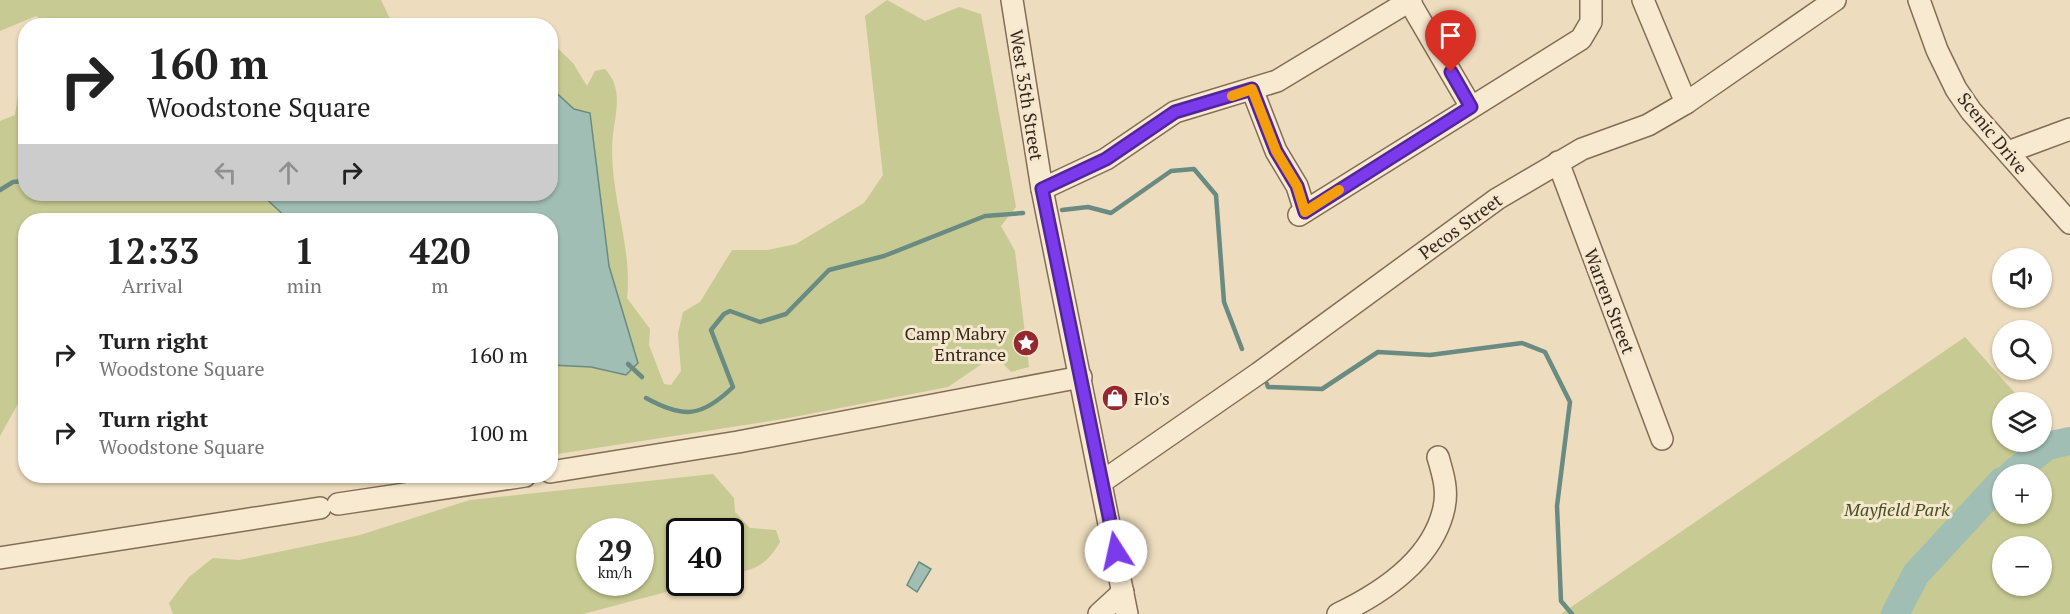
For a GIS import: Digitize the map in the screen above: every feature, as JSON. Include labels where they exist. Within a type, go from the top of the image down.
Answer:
[{"type":"street","name":"West 35th Street","points":[[1012,0],[1042,189],[1103,481],[1128,614]]},
{"type":"street","points":[[1252,89],[1276,151],[1297,186],[1302,213],[1581,39],[1591,21],[1591,0]]},
{"type":"street","points":[[1643,0],[1686,103]]},
{"type":"street","name":"Pecos Street","points":[[1103,481],[1258,373],[1497,199],[1582,149],[1648,125],[1686,103],[1835,0]]},
{"type":"street","name":"Scenic Drive","points":[[1919,0],[1937,50],[1956,89],[1971,111],[2070,223]]},
{"type":"street","points":[[1042,189],[1106,159],[1175,112],[1277,81],[1410,1],[1471,107]]},
{"type":"street","points":[[2008,152],[2070,129]]},
{"type":"street","name":"Warren Street","points":[[1558,162],[1662,439]]},
{"type":"street","points":[[558,471],[738,442],[1081,377]]},
{"type":"street","points":[[1338,614],[1378,592],[1403,574],[1432,537],[1444,508],[1445,483],[1438,457]]},
{"type":"street","points":[[0,558],[479,483]]},
{"type":"street","points":[[1099,614],[1123,592]]},
{"type":"green space","points":[[0,0],[381,0],[390,18],[39,18],[36,16],[18,18],[18,24],[0,31]]},
{"type":"green space","points":[[887,0],[925,21],[959,7],[981,14],[1016,207],[1001,226],[1015,251],[1029,367],[1011,372],[995,355],[948,387],[783,419],[558,454],[558,365],[591,367],[626,375],[638,363],[609,266],[590,113],[574,109],[558,94],[558,49],[573,63],[587,86],[595,71],[605,69],[614,84],[617,108],[612,155],[616,196],[624,237],[628,278],[627,298],[650,329],[649,345],[664,384],[671,385],[681,371],[678,334],[683,312],[700,302],[732,250],[768,250],[796,244],[864,203],[883,175],[865,16]]},
{"type":"green space","points":[[18,95],[18,201],[269,201],[281,213],[18,213],[18,404],[0,436],[0,121],[15,115]]},
{"type":"green space","name":"Mayfield Park","points":[[1965,337],[1992,367],[1992,380],[2003,380],[2014,392],[1992,392],[1992,452],[2052,452],[2052,434],[2070,455],[2070,614],[1561,614]]},
{"type":"green space","points":[[713,474],[734,498],[735,512],[741,518],[666,518],[666,592],[654,595],[654,518],[576,518],[576,596],[651,596],[583,614],[173,614],[169,603],[189,577],[213,558],[239,560],[360,535],[470,500]]},
{"type":"green space","points":[[744,522],[750,528],[776,530],[780,542],[770,556],[760,565],[744,571]]},
{"type":"water","points":[[558,94],[574,109],[590,113],[609,266],[638,363],[626,375],[591,367],[558,365],[558,213],[281,213],[269,201],[558,201]]},
{"type":"water","points":[[919,562],[931,569],[917,592],[907,585]]},
{"type":"waterway","points":[[1062,210],[1088,207],[1111,213],[1171,171],[1194,169],[1216,195],[1224,302],[1242,349]]},
{"type":"waterway","points":[[0,190],[18,182]]},
{"type":"waterway","points":[[646,398],[671,409],[692,412],[712,404],[733,387],[711,330],[724,314],[730,311],[760,322],[786,314],[829,270],[884,256],[985,216],[1023,213]]},
{"type":"waterway","points":[[1267,384],[1268,387],[1322,389],[1378,352],[1430,355],[1522,343],[1545,352],[1570,402],[1557,506],[1561,601],[1572,614]]},
{"type":"waterway","points":[[628,364],[642,377]]},
{"type":"waterway","points":[[2024,464],[2047,446],[2070,441]]},
{"type":"waterway","points":[[1895,614],[1916,574],[1992,492]]},
{"type":"slow traffic","points":[[1232,96],[1252,89],[1276,151],[1297,186],[1305,212],[1339,190]]},
{"type":"place","name":"Camp Mabry Entrance","points":[[1026,343]]},
{"type":"place","name":"Flo's","points":[[1115,398]]},
{"type":"route","points":[[1116,551],[1042,189],[1106,159],[1175,112],[1252,89],[1276,151],[1297,186],[1305,212],[1471,107],[1451,72]]}]
